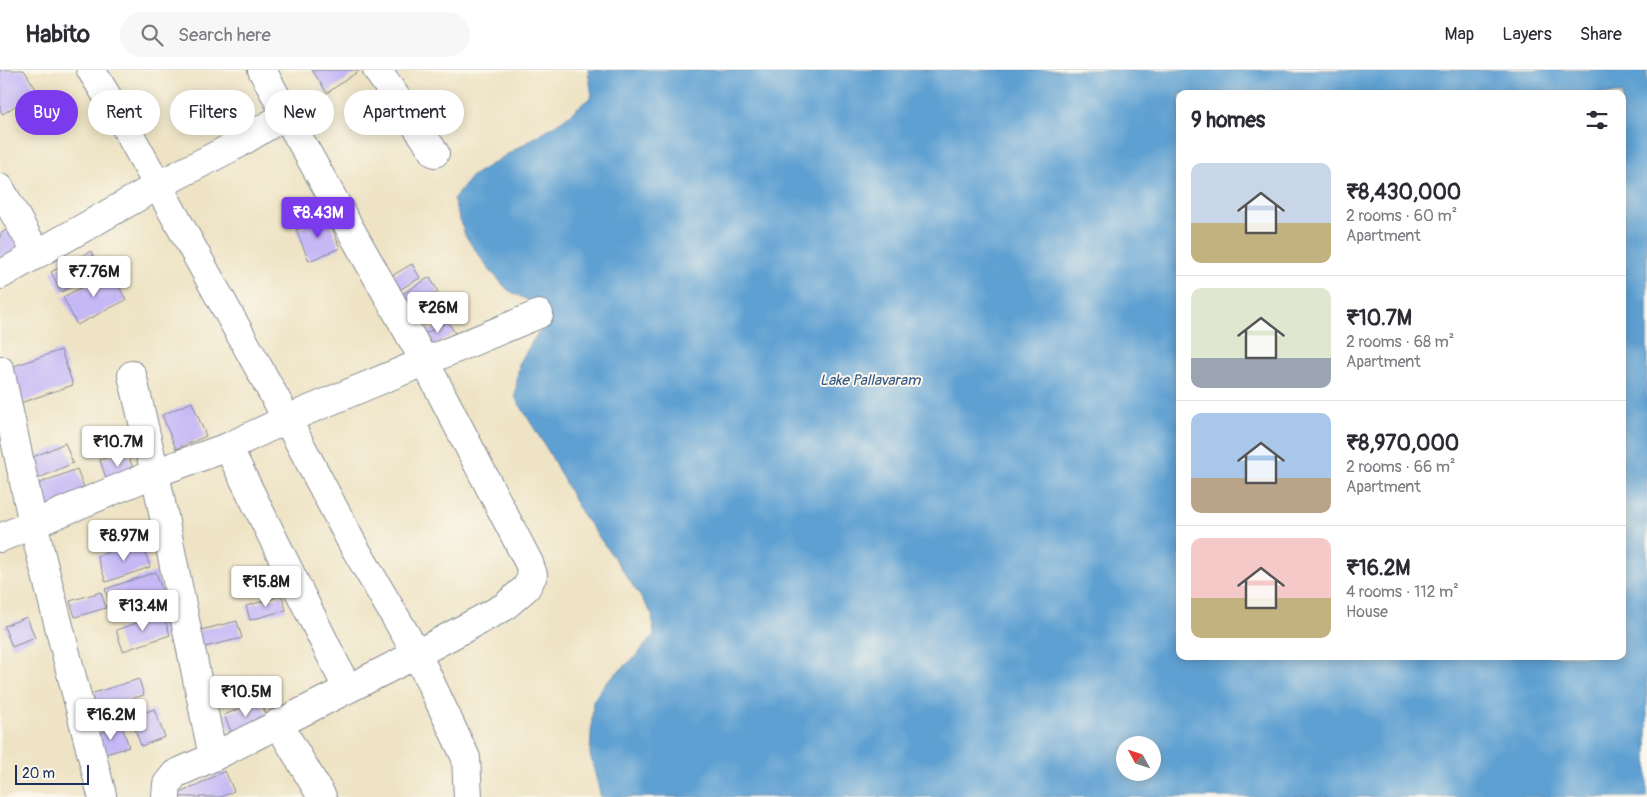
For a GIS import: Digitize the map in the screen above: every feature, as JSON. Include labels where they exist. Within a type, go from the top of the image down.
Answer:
[{"type":"street","points":[[91,70],[159,185],[287,419],[352,543],[417,654],[466,758],[468,797]]},
{"type":"street","points":[[262,70],[272,90]]},
{"type":"street","points":[[377,70],[435,153]]},
{"type":"street","points":[[0,275],[159,185],[265,128]]},
{"type":"street","points":[[166,797],[167,784],[175,774],[213,757],[417,654],[504,607],[526,588],[533,575],[529,563],[424,362],[297,135]]},
{"type":"street","points":[[0,188],[38,254]]},
{"type":"street","points":[[0,538],[155,473],[228,447],[287,419],[539,314]]},
{"type":"street","points":[[0,370],[33,524],[102,795]]},
{"type":"street","points":[[132,375],[155,473],[213,757]]},
{"type":"street","points":[[228,447],[347,688]]},
{"type":"street","points":[[278,723],[322,797]]},
{"type":"water","name":"Lake Pallavaram","points":[[588,70],[1647,70],[1647,797],[601,797],[590,754],[593,701],[606,682],[633,659],[654,635],[652,614],[580,511],[550,454],[515,397],[519,364],[548,320],[537,305],[508,290],[487,267],[465,235],[453,199],[472,176],[563,120],[592,96]]},
{"type":"building","points":[[0,70],[24,70],[36,90],[15,90],[15,106],[3,114],[0,110]]},
{"type":"building","points":[[312,70],[360,70],[331,90],[325,90]]},
{"type":"building","points":[[328,217],[340,248],[309,261],[296,230]]},
{"type":"building","points":[[8,229],[23,256],[0,269],[0,234]]},
{"type":"building","points":[[91,251],[101,271],[61,292],[51,272]]},
{"type":"building","points":[[412,264],[420,278],[394,293],[386,279]]},
{"type":"building","points":[[112,272],[126,300],[77,325],[63,297]]},
{"type":"building","points":[[430,277],[438,292],[406,311],[397,297]]},
{"type":"building","points":[[437,302],[444,316],[424,325],[417,311]]},
{"type":"building","points":[[448,321],[455,333],[428,348],[421,336]]},
{"type":"building","points":[[61,350],[73,385],[17,404],[5,369]]},
{"type":"building","points":[[192,402],[206,436],[176,449],[162,415]]},
{"type":"building","points":[[65,443],[73,463],[37,479],[29,459]]},
{"type":"building","points":[[127,451],[135,475],[108,484],[100,460]]},
{"type":"building","points":[[77,469],[88,498],[38,517],[27,488]]},
{"type":"building","points":[[141,541],[150,567],[106,582],[97,556]]},
{"type":"building","points":[[156,572],[166,602],[115,619],[105,589]]},
{"type":"building","points":[[101,592],[106,608],[75,617],[70,601]]},
{"type":"building","points":[[282,596],[286,610],[250,620],[246,606]]},
{"type":"building","points":[[163,614],[170,635],[123,651],[116,630]]},
{"type":"building","points":[[27,617],[35,638],[12,647],[4,626]]},
{"type":"building","points":[[237,621],[242,638],[200,648],[197,631]]},
{"type":"building","points":[[139,679],[144,695],[92,711],[87,695]]},
{"type":"building","points":[[260,700],[269,721],[233,736],[224,715]]},
{"type":"building","points":[[154,709],[165,737],[141,746],[131,718]]},
{"type":"building","points":[[122,726],[129,747],[99,756],[93,735]]},
{"type":"building","points":[[225,771],[234,791],[221,797],[172,797]]}]
